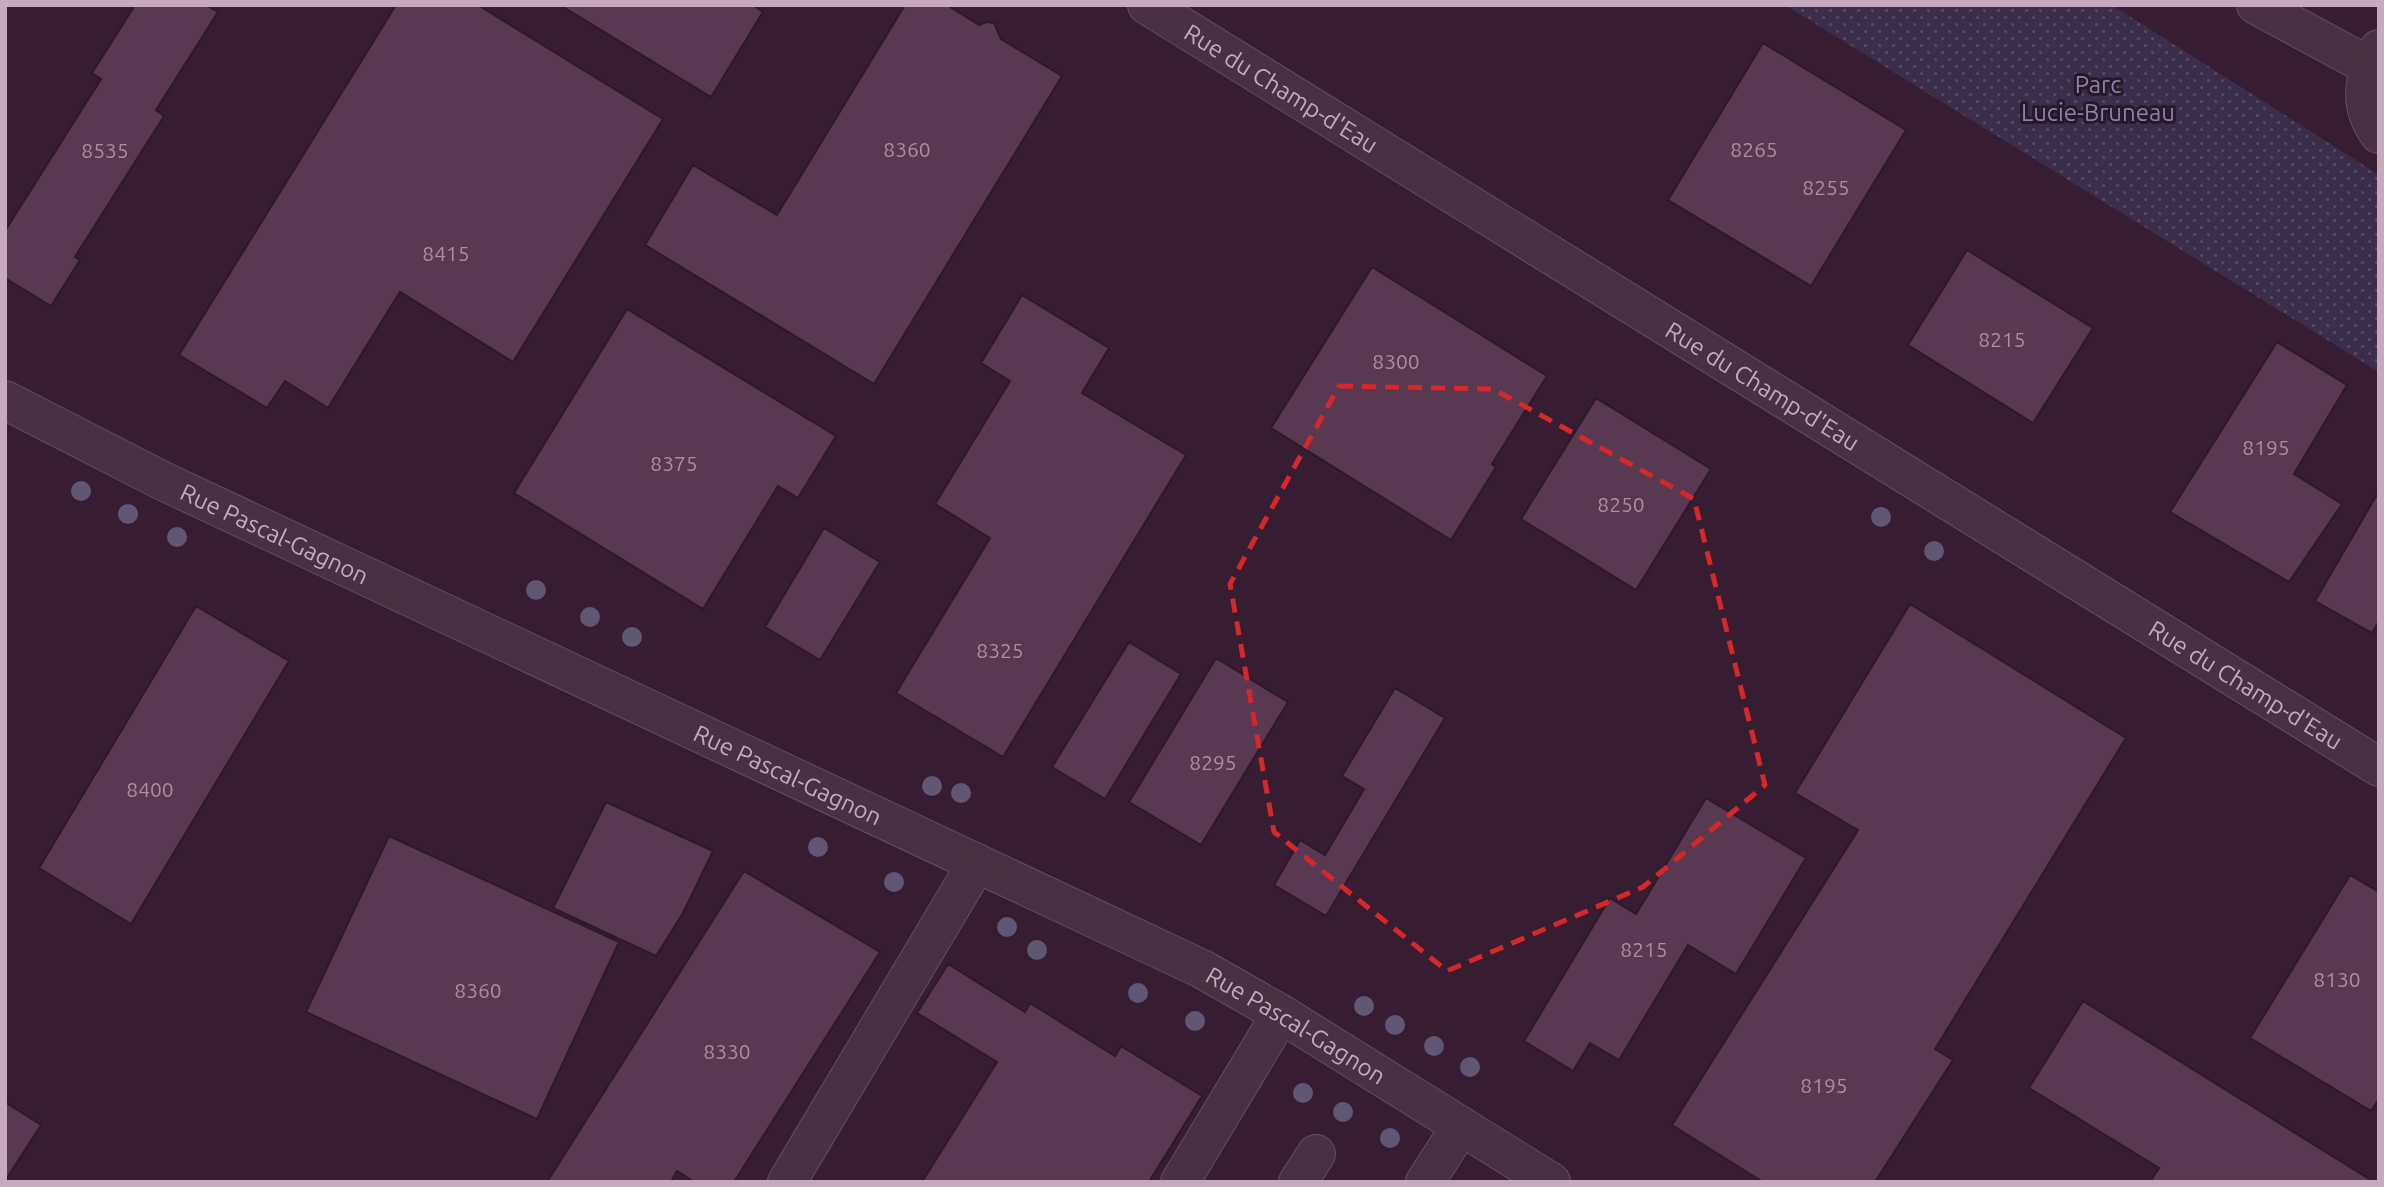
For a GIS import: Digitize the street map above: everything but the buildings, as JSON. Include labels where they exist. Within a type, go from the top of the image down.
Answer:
[{"type":"street","name":"Rue du Champ-d'Eau","points":[[1147,5],[2379,767]]},
{"type":"street","points":[[2256,5],[2374,57],[2363,89],[2364,104],[2379,134]]},
{"type":"street","name":"Rue Pascal-Gagnon","points":[[5,400],[163,481],[1202,969],[1280,1014],[1551,1182]]},
{"type":"street","points":[[787,1182],[977,863]]},
{"type":"street","points":[[1180,1182],[1280,1014]]},
{"type":"street","points":[[1425,1182],[1461,1126]]},
{"type":"highlighted area","points":[[1339,386],[1493,389],[1694,499],[1765,785],[1643,887],[1447,971],[1274,832],[1230,584]]},
{"type":"green space","name":"Parc Lucie-Bruneau","points":[[1785,5],[2112,5],[2379,175],[2379,372]]}]
